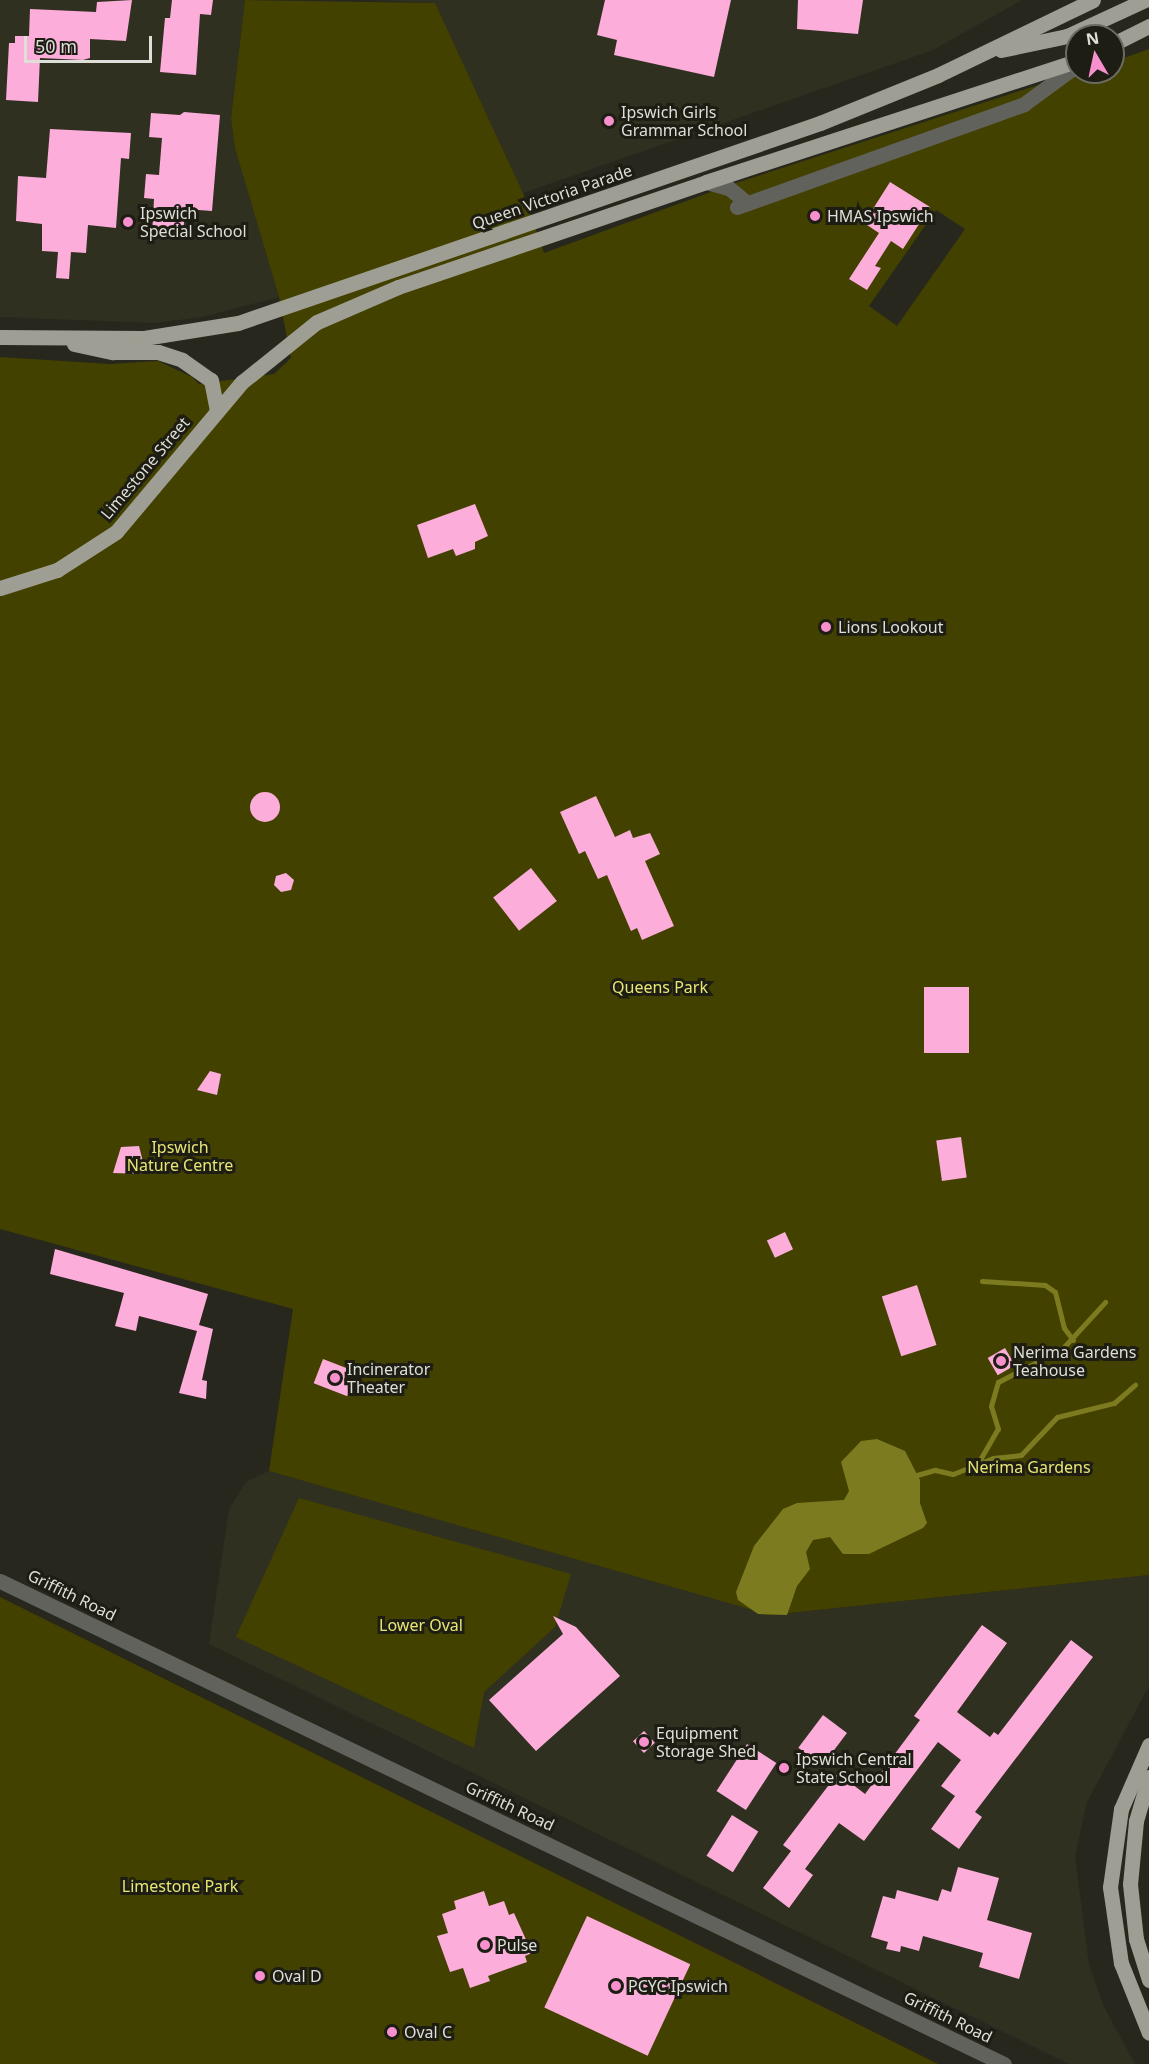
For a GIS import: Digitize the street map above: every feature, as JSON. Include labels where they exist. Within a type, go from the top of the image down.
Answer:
[{"type":"main road","name":"Queen Victoria Parade","points":[[0,337],[59,340],[154,337],[238,323],[786,135],[986,53],[1093,0]]},
{"type":"main road","points":[[986,53],[1067,36],[1145,0]]},
{"type":"main road","points":[[1125,39],[1145,30]]},
{"type":"main road","points":[[217,410],[260,365],[317,322],[398,287],[706,182],[1065,67]]},
{"type":"main road","points":[[59,340],[96,350],[153,351],[182,360],[211,380],[217,410]]},
{"type":"main road","name":"Limestone Street","points":[[0,588],[57,570],[98,547],[132,515],[217,410]]},
{"type":"main road","points":[[1149,1745],[1129,1786],[1118,1820],[1110,1887],[1121,1963],[1149,2033]]},
{"type":"main road","points":[[1149,1777],[1136,1821],[1130,1884],[1137,1944],[1149,1980]]},
{"type":"street","points":[[706,182],[729,188],[742,205],[1024,104],[1065,72]]},
{"type":"street","name":"Griffith Road","points":[[0,1581],[1004,2064]]},
{"type":"shaded area","name":"Ipswich Special School","points":[[0,0],[245,0],[231,119],[235,148],[279,297],[202,317],[155,323],[0,317]]},
{"type":"shaded area","name":"Ipswich Girls Grammar School","points":[[371,0],[1022,0],[933,50],[523,193],[435,3]]},
{"type":"shaded area","points":[[877,1439],[905,1451],[920,1480],[920,1503],[927,1523],[923,1528],[869,1554],[843,1554],[830,1537],[813,1540],[806,1552],[810,1569],[797,1586],[787,1615],[758,1614],[738,1600],[736,1592],[754,1546],[783,1509],[797,1503],[844,1500],[849,1491],[841,1462],[861,1441]]},
{"type":"shaded area","name":"Ipswich Central State School","points":[[269,1471],[770,1615],[1149,1575],[1149,1686],[1087,1802],[1075,1856],[1089,1965],[1104,2007],[1135,2064],[1069,2064],[209,1644],[229,1509],[246,1482]]},
{"type":"green space","name":"Queens Park","points":[[245,0],[435,3],[523,193],[544,253],[730,185],[1065,76],[1065,84],[1125,84],[1125,58],[1149,49],[1149,1575],[770,1615],[269,1471],[293,1309],[0,1229],[0,357],[110,364],[158,361],[192,377],[199,384],[274,374],[291,358],[279,297],[235,148],[231,119]],"holes":[[[936,210],[965,229],[897,326],[869,306]]]},
{"type":"green space","name":"Lower Oval","points":[[299,1498],[571,1574],[555,1627],[484,1692],[474,1748],[236,1637]]},
{"type":"green space","name":"Limestone Park","points":[[0,1597],[938,2064],[0,2064]]},
{"type":"building","points":[[132,0],[126,41],[90,39],[90,58],[83,60],[40,58],[38,102],[6,100],[9,43],[15,43],[15,36],[29,36],[30,9],[96,12],[97,2]]},
{"type":"building","points":[[172,0],[213,0],[211,15],[200,14],[196,75],[160,72],[165,18],[170,18]]},
{"type":"building","points":[[605,0],[731,0],[714,77],[614,55],[617,40],[597,35]]},
{"type":"building","points":[[798,0],[863,0],[858,34],[797,29]]},
{"type":"building","points":[[184,112],[220,115],[212,211],[185,209],[183,237],[152,235],[154,199],[144,198],[146,174],[159,175],[162,138],[149,137],[151,113],[180,115]]},
{"type":"building","points":[[50,129],[131,133],[129,159],[121,158],[116,228],[88,225],[86,253],[71,252],[69,279],[56,278],[58,252],[42,251],[42,224],[16,221],[18,176],[46,178]]},
{"type":"building","points":[[890,182],[930,207],[903,249],[891,241],[875,266],[881,268],[867,290],[849,279],[879,233],[864,223]]},
{"type":"building","points":[[475,504],[488,536],[475,542],[475,549],[456,556],[453,549],[428,558],[417,525]]},
{"type":"building","points":[[265,792],[276,796],[280,807],[276,818],[265,822],[254,818],[250,807],[254,796]]},
{"type":"building","points":[[596,796],[615,837],[630,830],[633,838],[650,833],[660,854],[645,861],[674,926],[642,940],[637,928],[631,931],[607,875],[598,879],[585,851],[579,854],[560,812]]},
{"type":"building","points":[[531,868],[557,901],[519,931],[493,898]]},
{"type":"building","points":[[286,873],[294,880],[291,890],[281,892],[274,885],[276,876]]},
{"type":"building","points":[[924,987],[969,987],[969,1053],[924,1053]]},
{"type":"building","points":[[210,1071],[221,1074],[217,1095],[197,1090]]},
{"type":"building","points":[[961,1137],[967,1178],[942,1181],[936,1140]]},
{"type":"building","points":[[139,1146],[146,1174],[113,1173],[121,1147]]},
{"type":"building","points":[[785,1232],[793,1249],[775,1258],[767,1240]]},
{"type":"building","points":[[55,1249],[208,1294],[199,1325],[213,1329],[202,1380],[207,1381],[206,1399],[179,1393],[197,1331],[139,1316],[136,1331],[115,1326],[124,1293],[50,1274]]},
{"type":"building","points":[[917,1285],[936,1345],[901,1356],[882,1296]]},
{"type":"building","name":"Nerima Gardens Teahouse","points":[[1005,1348],[1015,1365],[998,1375],[988,1358]]},
{"type":"building","name":"Incinerator Theater","points":[[323,1359],[357,1372],[347,1396],[314,1383]]},
{"type":"building","points":[[553,1616],[576,1627],[620,1676],[536,1751],[489,1700],[563,1634]]},
{"type":"building","points":[[982,1625],[1007,1643],[957,1712],[990,1737],[994,1732],[998,1735],[1071,1640],[1093,1657],[975,1812],[982,1817],[959,1849],[931,1829],[955,1796],[941,1786],[961,1760],[938,1742],[864,1841],[839,1823],[805,1869],[813,1875],[789,1908],[763,1888],[791,1851],[783,1845],[838,1773],[865,1794],[920,1720],[914,1716]]},
{"type":"building","points":[[823,1715],[847,1733],[822,1766],[798,1748]]},
{"type":"building","name":"Equipment Storage Shed","points":[[644,1731],[655,1743],[644,1753],[633,1741]]},
{"type":"building","points":[[747,1744],[776,1763],[746,1810],[717,1791]]},
{"type":"building","points":[[732,1815],[758,1831],[733,1872],[707,1856]]},
{"type":"building","points":[[958,1867],[999,1878],[987,1920],[1032,1933],[1019,1979],[979,1967],[983,1953],[923,1936],[919,1951],[901,1946],[900,1952],[886,1949],[888,1942],[871,1937],[883,1896],[895,1899],[897,1890],[938,1901],[942,1889],[951,1892]]},
{"type":"building","name":"Pulse","points":[[484,1891],[489,1906],[504,1901],[509,1915],[514,1913],[532,1953],[525,1956],[527,1962],[488,1976],[490,1981],[470,1988],[463,1968],[450,1972],[437,1936],[448,1933],[442,1914],[456,1909],[454,1901]]},
{"type":"building","name":"PCYC Ipswich","points":[[587,1916],[690,1964],[648,2056],[544,2008]]},
{"type":"waterway","points":[[982,1281],[1045,1285],[1055,1292],[1064,1328],[1073,1340]]},
{"type":"waterway","points":[[978,1463],[998,1429],[991,1406],[998,1382],[1062,1349],[1105,1302]]},
{"type":"waterway","points":[[917,1475],[935,1470],[953,1474],[993,1458],[1021,1455],[1057,1417],[1114,1403],[1135,1385]]},
{"type":"place","name":"Ipswich Girls Grammar School","points":[[609,121]]},
{"type":"place","name":"HMAS Ipswich","points":[[815,216]]},
{"type":"place","name":"Ipswich Special School","points":[[128,222]]},
{"type":"place","name":"Lions Lookout","points":[[826,627]]},
{"type":"place","name":"Nerima Gardens Teahouse","points":[[1001,1361]]},
{"type":"place","name":"Incinerator Theater","points":[[335,1378]]},
{"type":"place","name":"Equipment Storage Shed","points":[[644,1742]]},
{"type":"place","name":"Ipswich Central State School","points":[[784,1768]]},
{"type":"place","name":"Pulse","points":[[485,1945]]},
{"type":"place","name":"Oval D","points":[[260,1976]]},
{"type":"place","name":"PCYC Ipswich","points":[[616,1986]]},
{"type":"place","name":"Oval C","points":[[392,2032]]},
{"type":"park label","name":"Ipswich Nature Centre","points":[[180,1156]]},
{"type":"park label","name":"Nerima Gardens","points":[[1029,1467]]}]
